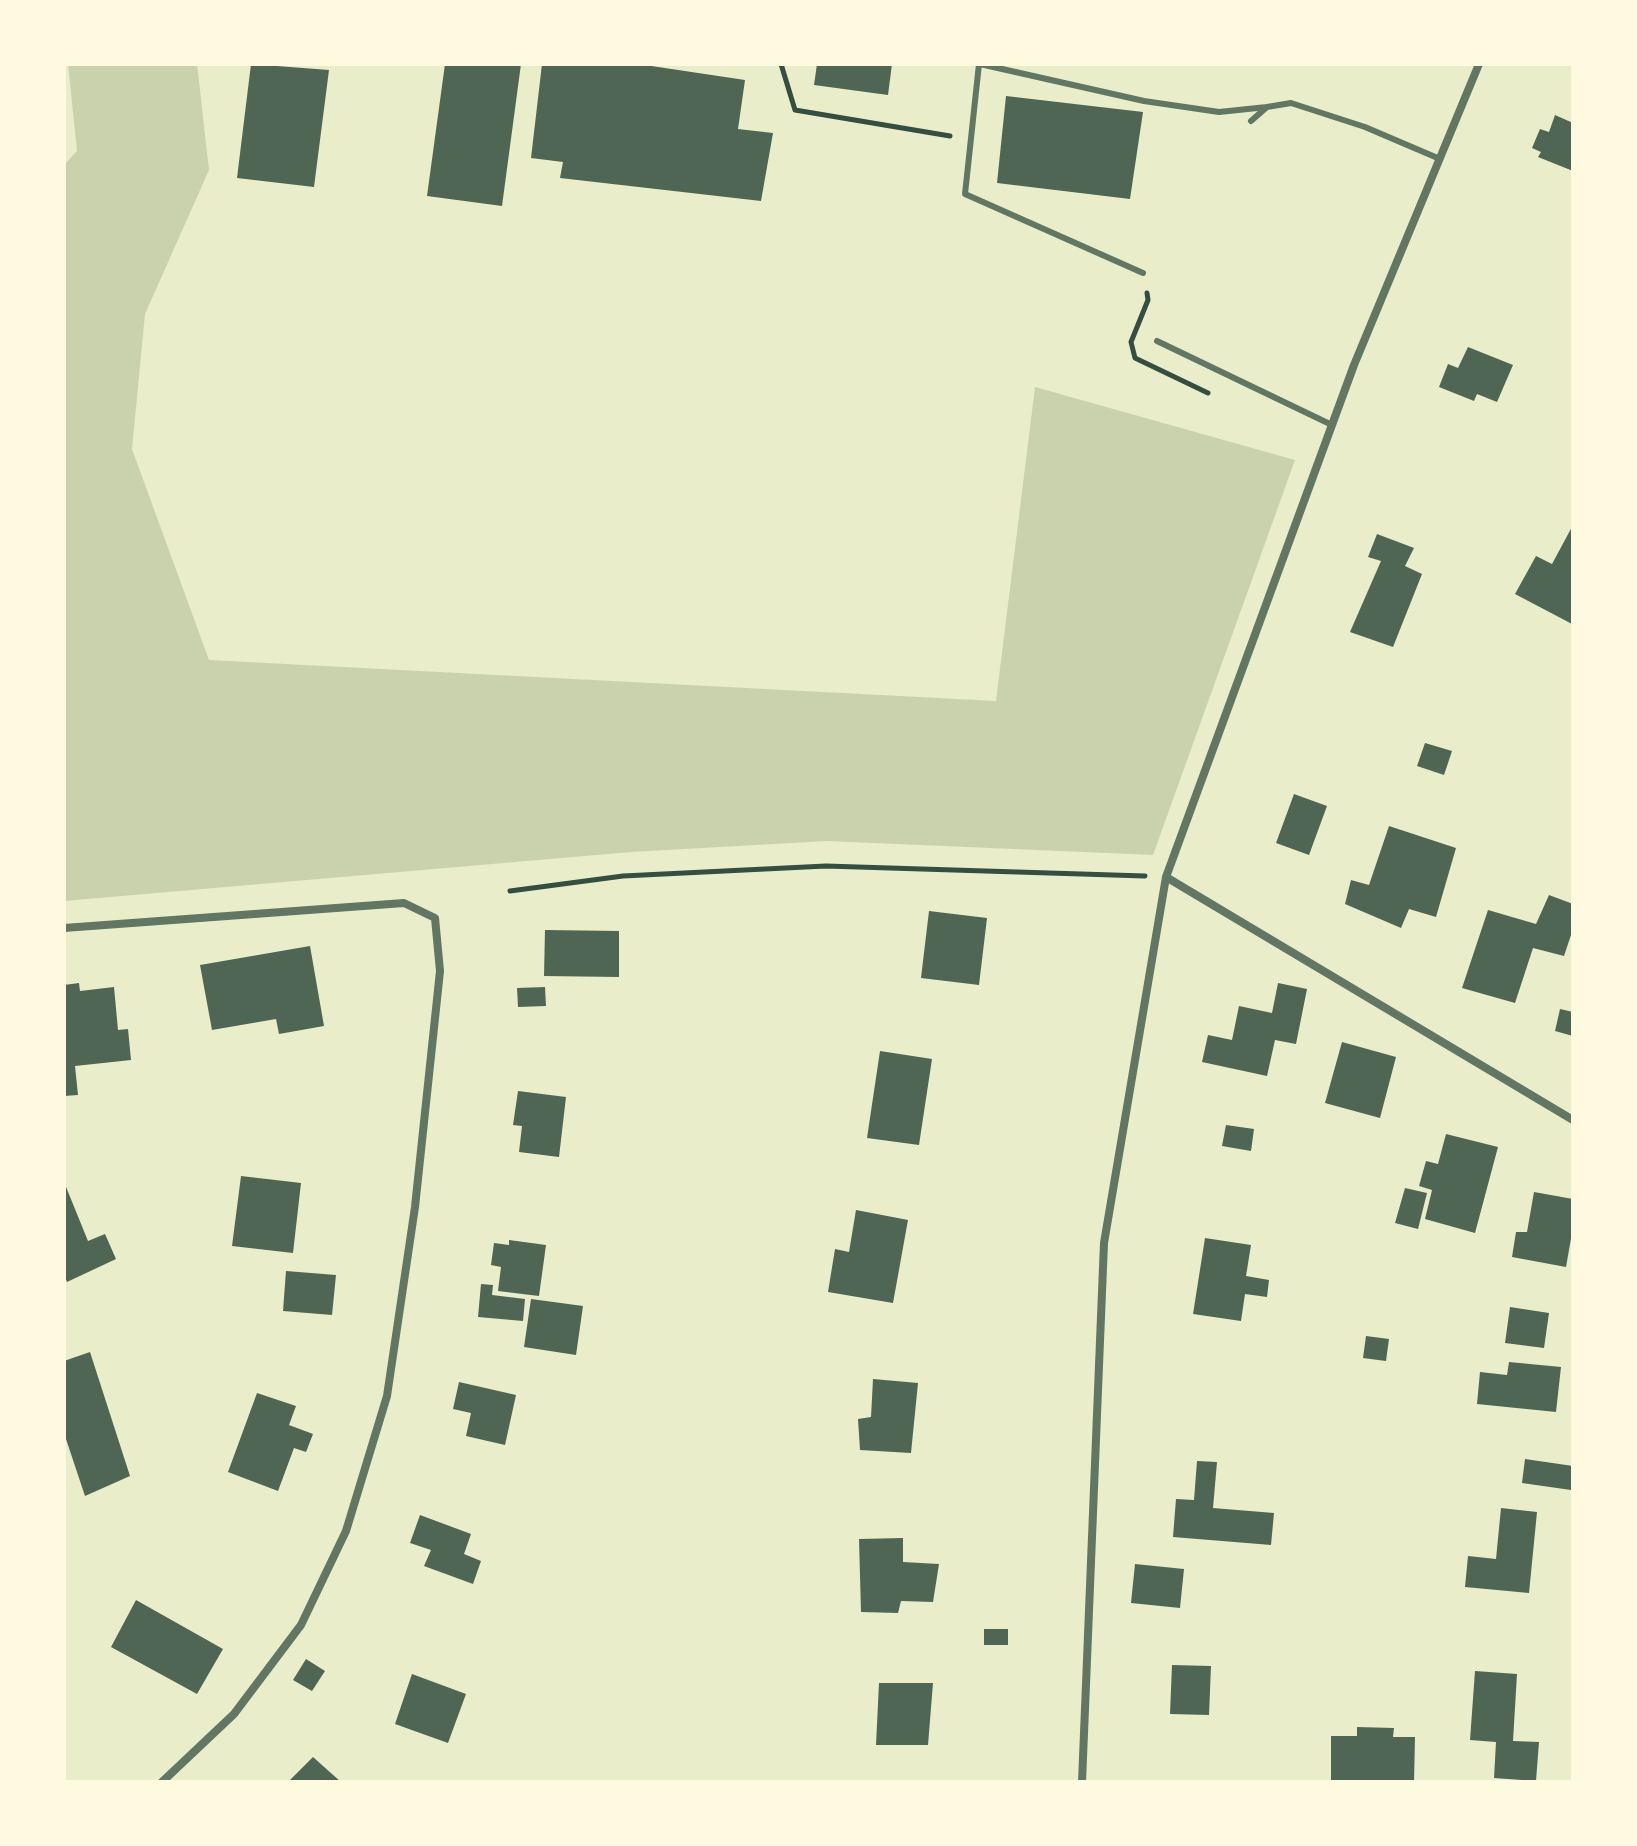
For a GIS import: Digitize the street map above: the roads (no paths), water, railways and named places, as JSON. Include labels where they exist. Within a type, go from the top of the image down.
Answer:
[{"type":"street","points":[[1082,1782],[1104,1243],[1166,877],[1332,425],[1479,64]]},
{"type":"street","points":[[1166,877],[1573,1120]]},
{"type":"street","points":[[64,928],[404,903],[435,918],[440,971],[413,1222],[387,1396],[346,1531],[301,1625],[234,1714],[162,1782]]},
{"type":"lane","points":[[1143,273],[965,194],[980,64],[1144,101],[1219,112],[1291,103],[1365,127],[1440,159]]},
{"type":"lane","points":[[1251,121],[1267,107]]},
{"type":"lane","points":[[1157,341],[1332,425]]}]
